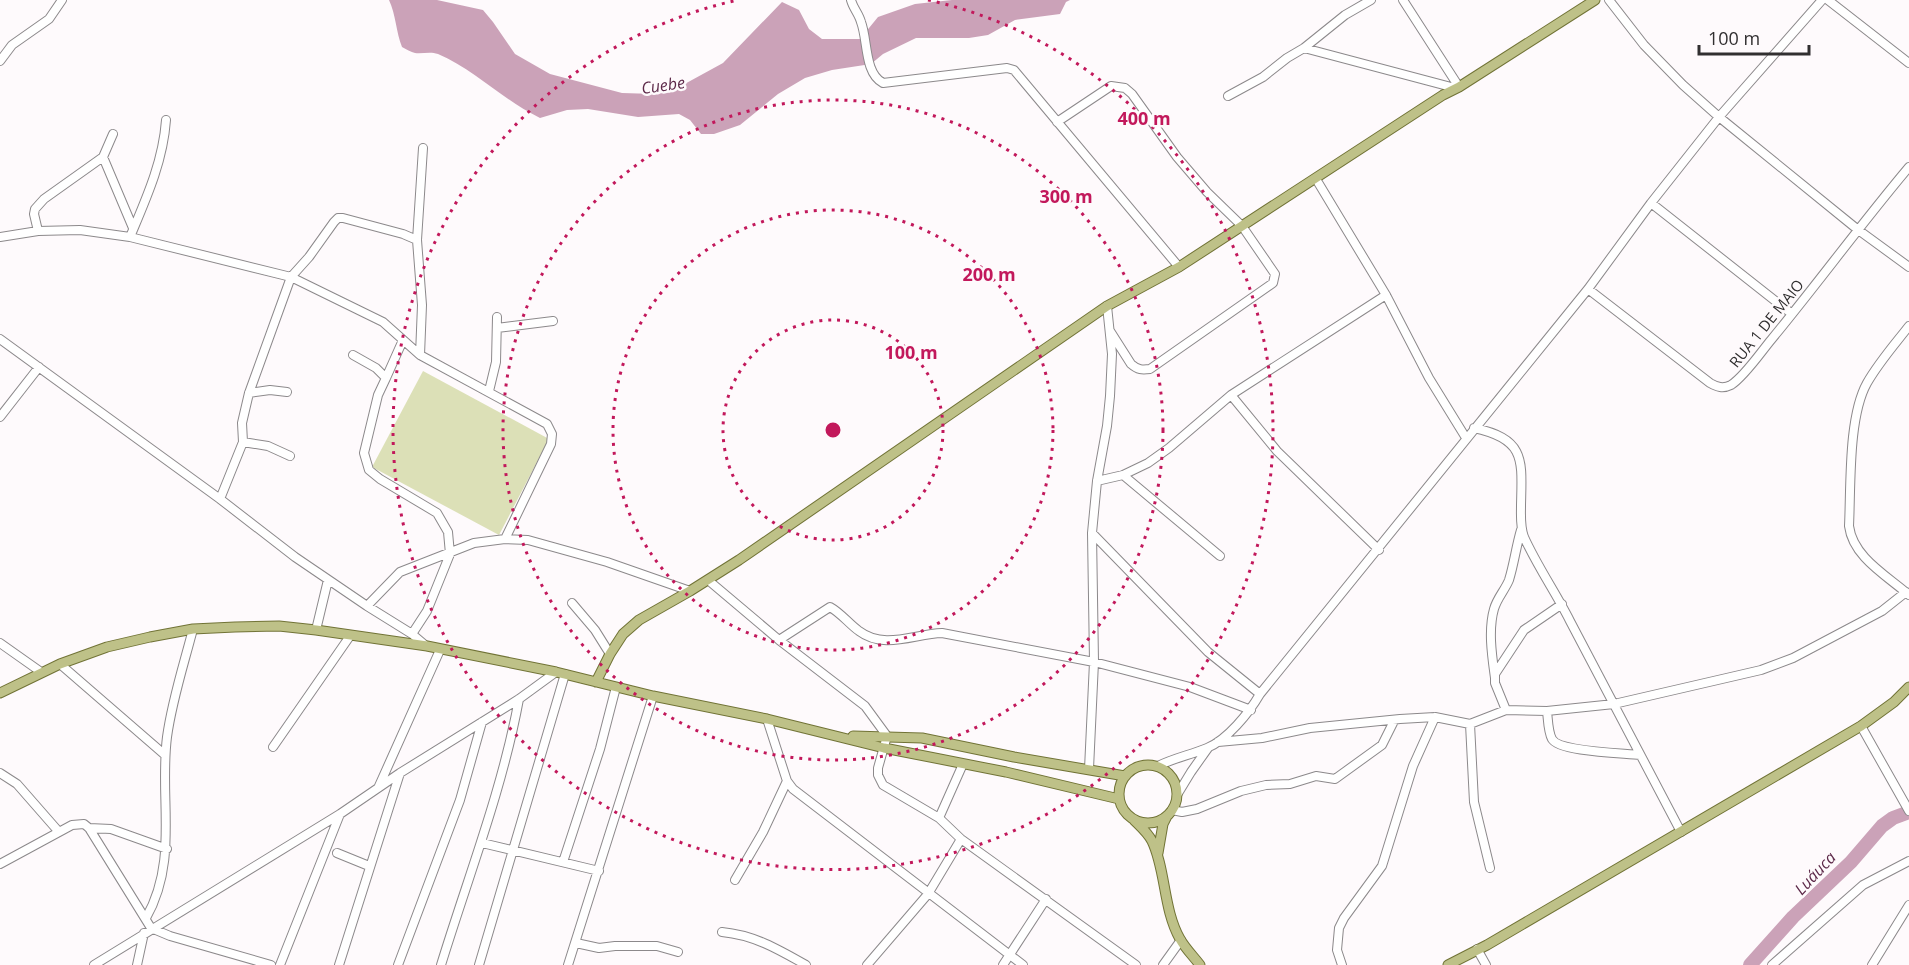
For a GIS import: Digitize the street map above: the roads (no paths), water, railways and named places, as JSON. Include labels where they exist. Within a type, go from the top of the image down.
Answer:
[{"type":"main road","points":[[596,682],[623,634],[639,620],[708,579],[1107,306],[1179,267],[1595,0]]},
{"type":"main road","points":[[0,693],[41,672],[107,647],[194,629],[279,626],[426,646],[560,673],[653,696],[767,719],[884,748],[1119,799]]},
{"type":"main road","points":[[1448,965],[1487,945],[1861,726],[1894,702],[1909,687]]},
{"type":"main road","points":[[839,736],[922,738],[1125,776]]},
{"type":"main road","points":[[1158,856],[1163,824],[1177,795],[1172,778],[1166,771],[1158,766],[1140,766],[1125,776],[1119,791],[1119,799],[1122,807],[1152,840],[1158,856],[1164,892],[1180,940],[1200,965]]},
{"type":"main road","points":[[1134,820],[1145,823],[1157,822],[1170,813]]},
{"type":"street","points":[[0,61],[12,45],[49,19],[62,0]]},
{"type":"street","points":[[851,0],[861,22],[871,69],[878,80],[883,83],[893,84],[1007,68],[1014,70],[1179,267]]},
{"type":"street","points":[[1228,96],[1263,77],[1346,15],[1371,0]]},
{"type":"street","points":[[1403,0],[1457,88]]},
{"type":"street","points":[[1609,0],[1644,45],[1683,85],[1857,229],[1909,267]]},
{"type":"street","points":[[1158,766],[1174,758],[1209,747],[1251,710],[1260,694],[1379,550],[1474,428],[1588,289],[1719,117],[1822,0]]},
{"type":"street","points":[[1828,0],[1909,63]]},
{"type":"street","points":[[1304,48],[1457,88]]},
{"type":"street","points":[[1057,122],[1111,86],[1125,88],[1132,94],[1177,157],[1207,192],[1242,226],[1275,274],[1273,282],[1150,369],[1142,370],[1131,364],[1110,331]]},
{"type":"street","points":[[132,233],[156,172],[164,142],[166,120]]},
{"type":"street","points":[[38,231],[35,209],[44,199],[103,158],[113,134]]},
{"type":"street","points":[[420,355],[422,305],[417,240],[423,148]]},
{"type":"street","points":[[103,158],[132,233]]},
{"type":"street","name":"RUA 1 DE MAIO","points":[[1588,289],[1710,383],[1717,387],[1724,387],[1735,382],[1909,167]]},
{"type":"street","points":[[1316,179],[1386,295],[1429,378],[1466,438]]},
{"type":"street","points":[[1652,203],[1792,314]]},
{"type":"street","points":[[220,499],[243,442],[242,423],[249,393],[291,278],[338,218],[381,227],[417,240]]},
{"type":"street","points":[[0,237],[38,231],[80,230],[132,233],[291,278],[383,322],[420,355],[546,424],[552,434],[551,444],[505,539]]},
{"type":"street","points":[[1097,481],[1123,475],[1148,463],[1231,395],[1386,295]]},
{"type":"street","points":[[1089,769],[1094,662],[1092,533],[1097,481],[1107,426],[1112,354],[1107,306]]},
{"type":"street","points":[[489,391],[496,362],[497,317]]},
{"type":"street","points":[[497,328],[553,321]]},
{"type":"street","points":[[1217,742],[1262,738],[1310,728],[1435,717],[1470,724],[1506,710],[1547,711],[1614,704],[1761,670],[1793,658],[1882,611],[1908,594],[1864,557],[1851,538],[1849,526],[1853,439],[1858,409],[1866,385],[1909,326]]},
{"type":"street","points":[[0,339],[328,580],[412,634],[426,646]]},
{"type":"street","points":[[403,340],[378,395],[364,453],[369,470],[437,513],[448,532],[450,554],[427,611],[412,634]]},
{"type":"street","points":[[353,355],[376,368],[386,378]]},
{"type":"street","points":[[0,417],[39,367]]},
{"type":"street","points":[[249,393],[270,390],[287,392]]},
{"type":"street","points":[[1231,395],[1276,451],[1379,550]]},
{"type":"street","points":[[1474,428],[1500,436],[1515,448],[1520,459],[1524,537],[1562,604],[1681,832]]},
{"type":"street","points":[[243,442],[268,446],[290,456]]},
{"type":"street","points":[[1123,475],[1220,555]]},
{"type":"street","points":[[1506,710],[1495,678],[1492,650],[1493,616],[1498,599],[1509,580],[1515,549],[1522,529]]},
{"type":"street","points":[[1092,533],[1208,652],[1260,694]]},
{"type":"street","points":[[367,606],[400,573],[474,543],[505,539],[528,540],[607,562],[690,591]]},
{"type":"street","points":[[708,579],[779,640],[865,706],[887,736],[878,768],[878,775],[883,785],[939,818],[961,839],[1136,965]]},
{"type":"street","points":[[316,630],[328,580]]},
{"type":"street","points":[[573,603],[610,654]]},
{"type":"street","points":[[1495,678],[1508,653],[1524,630],[1562,604]]},
{"type":"street","points":[[779,640],[830,607],[858,631],[880,641],[942,633],[1094,662],[1190,687],[1251,710]]},
{"type":"street","points":[[146,918],[155,902],[166,849],[165,755],[171,714],[194,629]]},
{"type":"street","points":[[273,747],[350,636]]},
{"type":"street","points":[[0,644],[41,672]]},
{"type":"street","points":[[379,786],[440,650]]},
{"type":"street","points":[[60,664],[165,755]]},
{"type":"street","points":[[93,965],[340,814],[379,786],[560,673]]},
{"type":"street","points":[[479,965],[513,851],[560,673]]},
{"type":"street","points":[[563,862],[600,749],[616,687]]},
{"type":"street","points":[[568,965],[653,696]]},
{"type":"street","points":[[441,965],[482,843],[512,737],[519,699]]},
{"type":"street","points":[[1547,711],[1551,738],[1557,744],[1596,751],[1640,755]]},
{"type":"street","points":[[1342,965],[1337,950],[1339,928],[1382,866],[1413,766],[1435,717]]},
{"type":"street","points":[[767,719],[787,781],[793,789],[1023,965]]},
{"type":"street","points":[[1170,813],[1197,808],[1241,791],[1266,785],[1290,784],[1316,776],[1335,779],[1382,745],[1394,721]]},
{"type":"street","points":[[398,965],[460,800],[482,722]]},
{"type":"street","points":[[1470,724],[1474,802],[1490,868]]},
{"type":"street","points":[[1861,726],[1909,811]]},
{"type":"street","points":[[1177,795],[1209,747]]},
{"type":"street","points":[[939,818],[963,764]]},
{"type":"street","points":[[0,773],[17,784],[58,832]]},
{"type":"street","points":[[339,965],[400,773]]},
{"type":"street","points":[[735,880],[787,781]]},
{"type":"street","points":[[280,965],[340,814]]},
{"type":"street","points":[[0,864],[58,832],[79,824],[89,828],[111,829],[166,849]]},
{"type":"street","points":[[89,828],[151,928],[170,936],[271,965]]},
{"type":"street","points":[[867,965],[928,894],[961,839]]},
{"type":"street","points":[[482,843],[599,871]]},
{"type":"street","points":[[337,853],[369,866]]},
{"type":"street","points":[[1772,965],[1863,885],[1909,861]]},
{"type":"street","points":[[1003,965],[1046,899]]},
{"type":"street","points":[[1872,965],[1909,904]]},
{"type":"street","points":[[722,932],[743,934],[762,941],[806,965]]},
{"type":"street","points":[[137,965],[144,933]]},
{"type":"street","points":[[1162,965],[1180,940]]},
{"type":"street","points":[[576,943],[598,948],[657,946],[678,952]]},
{"type":"street","points":[[1477,949],[1486,965]]},
{"type":"waterway","name":"Luáuca","points":[[1750,965],[1793,917],[1851,862],[1882,826],[1893,818],[1909,812]]},
{"type":"water label","name":"Cuebe","points":[[663,85]]}]
